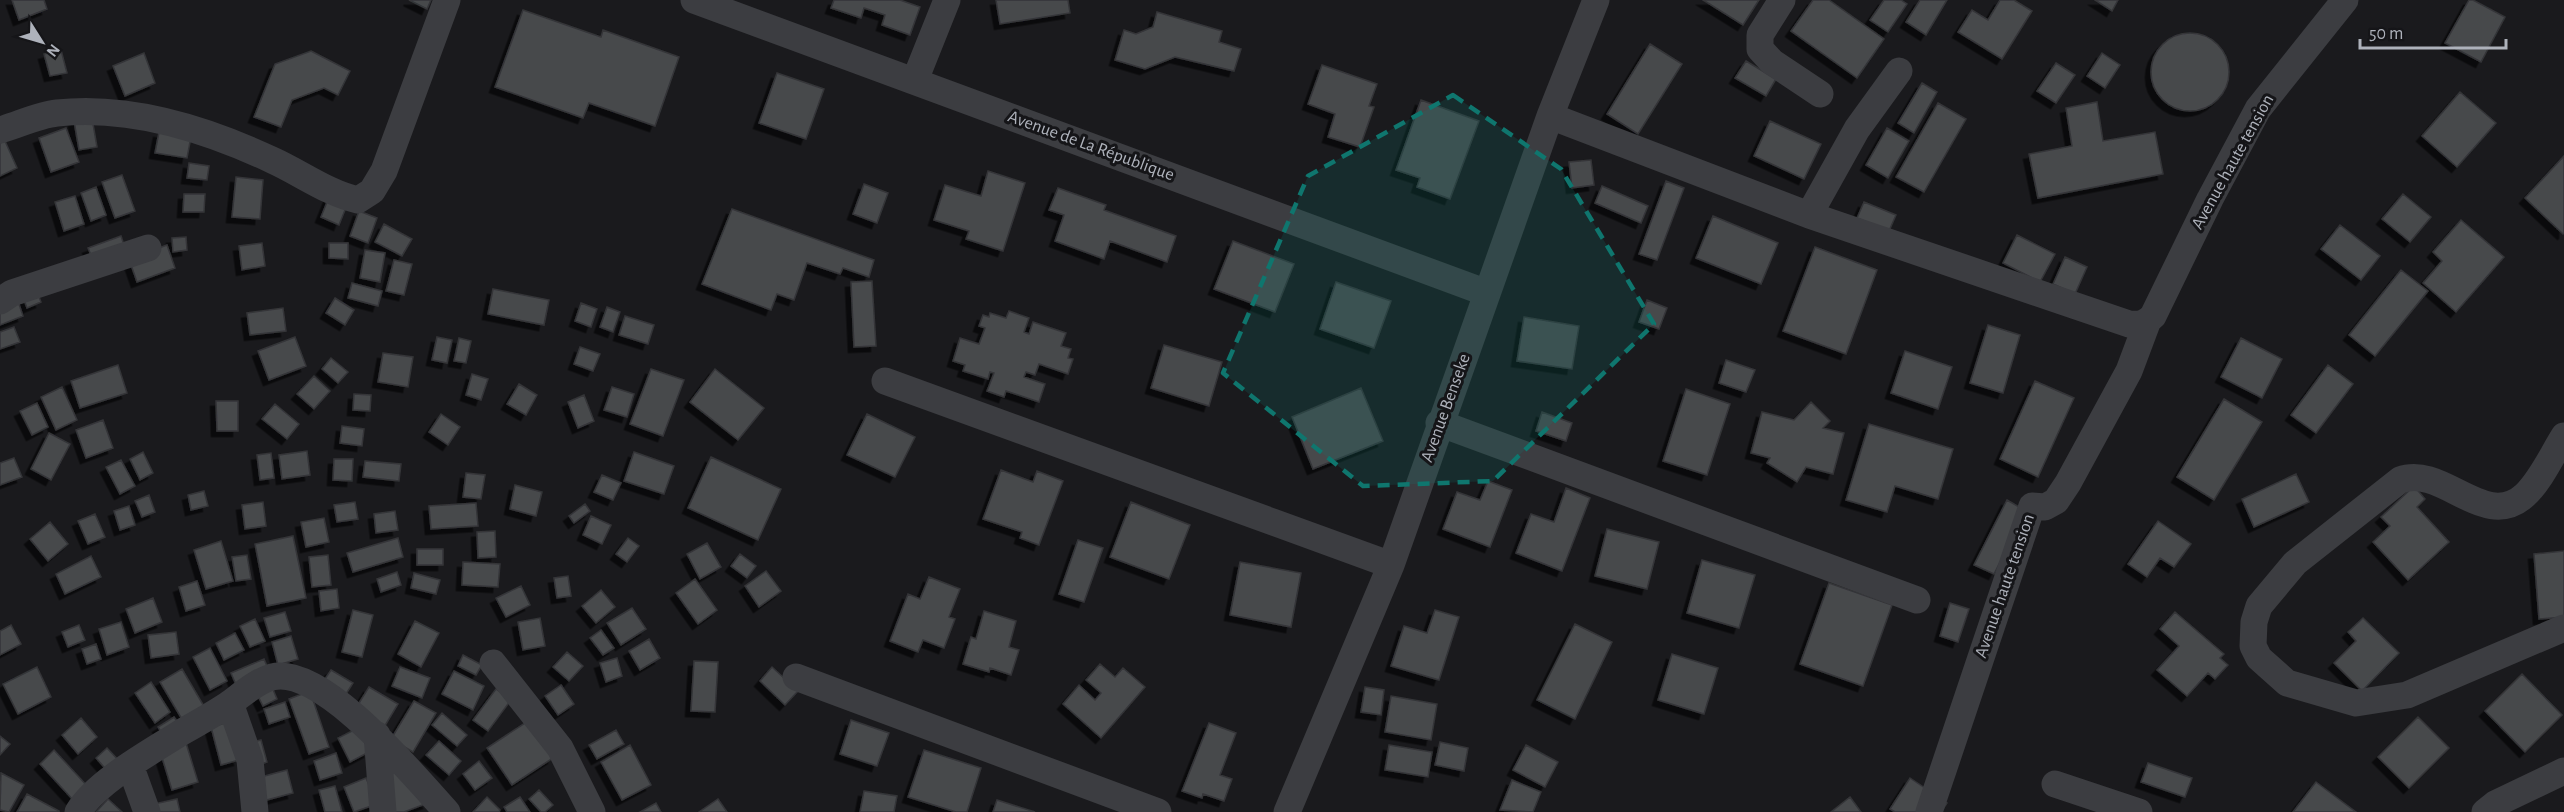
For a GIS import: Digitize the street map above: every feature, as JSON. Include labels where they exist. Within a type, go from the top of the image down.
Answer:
[{"type":"street","points":[[0,130],[55,113],[114,112],[158,120],[209,133],[273,160],[341,196],[358,200],[372,191],[384,171],[447,0]]},
{"type":"street","name":"Avenue de La République","points":[[694,0],[1487,293]]},
{"type":"street","points":[[915,80],[947,0]]},
{"type":"street","name":"Avenue Benseke","points":[[1287,812],[1391,565],[1439,423],[1550,116],[1596,0]]},
{"type":"street","points":[[1782,0],[1760,35],[1760,49],[1772,62],[1820,94]]},
{"type":"street","name":"Avenue haute tension","points":[[1929,812],[2032,506],[2045,507],[2056,501],[2068,483],[2125,380],[2152,314],[2258,110],[2345,0]]},
{"type":"street","points":[[1809,214],[1857,129],[1899,71]]},
{"type":"street","points":[[1550,116],[1809,214],[2129,324],[2152,314]]},
{"type":"street","points":[[0,301],[12,293],[148,248]]},
{"type":"street","points":[[885,381],[1391,565]]},
{"type":"street","points":[[1439,423],[1917,600]]},
{"type":"street","points":[[2564,436],[2531,488],[2513,503],[2502,507],[2488,506],[2426,478],[2412,475],[2400,480],[2295,563],[2259,606],[2254,622],[2253,646],[2259,658],[2287,683],[2356,703],[2407,695],[2564,628]]},
{"type":"street","points":[[493,663],[560,748],[592,812]]},
{"type":"street","points":[[78,812],[84,803],[130,765],[272,677],[297,677],[314,686],[377,735],[447,812]]},
{"type":"street","points":[[796,677],[1158,812]]},
{"type":"street","points":[[230,703],[250,760],[255,812]]},
{"type":"street","points":[[377,735],[383,812]]},
{"type":"street","points":[[130,765],[147,812]]},
{"type":"street","points":[[2485,812],[2495,804],[2564,771]]},
{"type":"street","points":[[2055,784],[2139,812]]},
{"type":"highlighted area","points":[[1453,95],[1561,169],[1654,324],[1493,481],[1363,486],[1223,373],[1308,176]]},
{"type":"building","points":[[12,0],[44,0],[47,9],[19,20]]},
{"type":"building","points":[[409,0],[431,0],[427,9]]},
{"type":"building","points":[[834,0],[900,0],[920,7],[910,35],[882,25],[885,15],[864,8],[861,18],[831,8]]},
{"type":"building","points":[[996,0],[1068,0],[1070,13],[1000,24]]},
{"type":"building","points":[[1703,0],[1759,0],[1743,25]]},
{"type":"building","points":[[1813,0],[1829,0],[1884,39],[1857,78],[1791,31]]},
{"type":"building","points":[[1884,0],[1901,0],[1907,4],[1888,32],[1870,20]]},
{"type":"building","points":[[1920,0],[1947,0],[1926,35],[1906,22]]},
{"type":"building","points":[[2000,0],[2014,0],[2032,11],[2002,59],[1958,32],[1972,10],[1988,20]]},
{"type":"building","points":[[2095,0],[2118,0],[2112,11]]},
{"type":"building","points":[[2469,0],[2505,17],[2481,62],[2445,43]]},
{"type":"building","points":[[523,10],[601,37],[603,30],[679,57],[655,126],[589,103],[583,118],[495,87]]},
{"type":"building","points":[[1157,12],[1222,31],[1219,42],[1241,49],[1234,71],[1175,57],[1145,69],[1115,60],[1124,30],[1136,34],[1153,27]]},
{"type":"building","points":[[2190,33],[2205,36],[2218,44],[2226,57],[2229,72],[2226,87],[2218,100],[2205,108],[2190,111],[2175,108],[2162,100],[2154,87],[2151,72],[2154,57],[2162,44],[2175,36]]},
{"type":"building","points":[[1650,44],[1682,64],[1638,134],[1607,114]]},
{"type":"building","points":[[61,50],[67,73],[50,76],[44,54]]},
{"type":"building","points":[[311,51],[350,71],[338,95],[324,88],[292,100],[281,127],[254,117],[275,64]]},
{"type":"building","points":[[144,53],[155,83],[125,96],[113,66]]},
{"type":"building","points":[[2102,53],[2120,65],[2105,88],[2087,76]]},
{"type":"building","points":[[1746,61],[1776,79],[1766,96],[1735,78]]},
{"type":"building","points":[[2056,63],[2075,75],[2056,103],[2037,91]]},
{"type":"building","points":[[1322,65],[1377,84],[1369,106],[1374,107],[1360,147],[1328,137],[1335,114],[1308,104]]},
{"type":"building","points":[[777,73],[824,89],[806,139],[759,123]]},
{"type":"building","points":[[1922,83],[1937,92],[1914,133],[1898,123]]},
{"type":"building","points":[[2460,92],[2496,123],[2457,167],[2422,136]]},
{"type":"building","points":[[1421,100],[1479,121],[1450,199],[1417,187],[1420,178],[1396,170]]},
{"type":"building","points":[[2097,102],[2103,141],[2155,132],[2163,174],[2038,198],[2029,154],[2072,146],[2066,108]]},
{"type":"building","points":[[1938,103],[1966,119],[1924,192],[1896,177]]},
{"type":"building","points":[[92,118],[97,147],[79,150],[74,121]]},
{"type":"building","points":[[1770,121],[1821,144],[1804,179],[1754,156]]},
{"type":"building","points":[[66,128],[79,162],[51,172],[39,138]]},
{"type":"building","points":[[1887,128],[1909,141],[1888,178],[1866,165]]},
{"type":"building","points":[[159,132],[191,137],[187,158],[155,153]]},
{"type":"building","points":[[5,141],[17,168],[0,176],[0,143]]},
{"type":"building","points":[[2564,156],[2564,233],[2563,234],[2525,198]]},
{"type":"building","points":[[1591,160],[1594,185],[1572,188],[1569,162]]},
{"type":"building","points":[[189,163],[209,166],[207,180],[187,178]]},
{"type":"building","points":[[988,171],[1025,183],[1003,251],[966,239],[969,231],[934,220],[945,185],[981,196]]},
{"type":"building","points":[[122,175],[135,211],[115,218],[102,182]]},
{"type":"building","points":[[236,177],[263,180],[260,219],[232,217]]},
{"type":"building","points":[[1666,181],[1684,188],[1657,260],[1639,254]]},
{"type":"building","points":[[864,184],[888,193],[877,223],[853,214]]},
{"type":"building","points":[[1602,186],[1648,206],[1641,223],[1595,203]]},
{"type":"building","points":[[96,187],[106,215],[91,221],[81,193]]},
{"type":"building","points":[[1058,188],[1106,205],[1104,210],[1176,236],[1167,262],[1110,241],[1104,259],[1055,241],[1064,215],[1049,210]]},
{"type":"building","points":[[184,194],[205,194],[204,212],[183,212]]},
{"type":"building","points":[[2403,194],[2431,217],[2410,242],[2382,219]]},
{"type":"building","points":[[75,196],[84,224],[64,231],[55,202]]},
{"type":"building","points":[[329,197],[347,205],[339,225],[321,217]]},
{"type":"building","points":[[1864,202],[1896,215],[1889,231],[1857,218]]},
{"type":"building","points":[[732,209],[874,260],[869,277],[843,268],[840,274],[807,263],[794,300],[777,294],[771,310],[702,284]]},
{"type":"building","points":[[359,211],[377,218],[368,243],[350,236]]},
{"type":"building","points":[[1713,216],[1778,243],[1761,284],[1696,258]]},
{"type":"building","points":[[2461,220],[2504,257],[2456,312],[2423,283],[2442,261],[2433,252]]},
{"type":"building","points":[[384,224],[412,239],[402,256],[375,242]]},
{"type":"building","points":[[2340,225],[2380,256],[2361,280],[2321,249]]},
{"type":"building","points":[[2017,235],[2055,254],[2040,282],[2003,263]]},
{"type":"building","points":[[121,236],[125,248],[93,260],[88,248]]},
{"type":"building","points":[[186,237],[187,250],[173,252],[172,238]]},
{"type":"building","points":[[1233,241],[1294,264],[1275,312],[1214,289]]},
{"type":"building","points":[[262,243],[265,266],[242,270],[239,246]]},
{"type":"building","points":[[329,243],[348,243],[348,259],[329,258]]},
{"type":"building","points":[[167,245],[175,268],[137,282],[129,259]]},
{"type":"building","points":[[1815,247],[1877,270],[1846,354],[1783,331]]},
{"type":"building","points":[[365,250],[385,253],[380,282],[360,278]]},
{"type":"building","points":[[2065,257],[2087,267],[2075,294],[2053,284]]},
{"type":"building","points":[[394,260],[412,264],[404,295],[386,291]]},
{"type":"building","points":[[2401,270],[2428,291],[2375,356],[2349,335]]},
{"type":"building","points":[[872,281],[876,346],[854,347],[851,282]]},
{"type":"building","points":[[1336,282],[1391,301],[1374,348],[1320,329]]},
{"type":"building","points":[[352,283],[382,291],[378,306],[348,298]]},
{"type":"building","points":[[34,284],[41,302],[27,308],[20,289]]},
{"type":"building","points":[[493,289],[549,300],[544,325],[488,314]]},
{"type":"building","points":[[15,292],[23,316],[0,325],[0,298]]},
{"type":"building","points":[[335,298],[354,310],[345,325],[326,313]]},
{"type":"building","points":[[1647,300],[1667,308],[1659,329],[1639,322]]},
{"type":"building","points":[[581,303],[597,309],[591,327],[575,321]]},
{"type":"building","points":[[607,307],[620,312],[613,332],[600,327]]},
{"type":"building","points":[[283,308],[286,331],[250,335],[247,313]]},
{"type":"building","points":[[1009,311],[1029,318],[1024,332],[1029,334],[1033,322],[1066,333],[1061,346],[1071,349],[1068,358],[1073,359],[1068,374],[1039,364],[1035,375],[1026,372],[1024,377],[1045,384],[1039,402],[1006,391],[1004,397],[987,391],[994,373],[990,372],[988,379],[963,371],[965,365],[953,361],[960,338],[979,344],[985,328],[979,326],[983,315],[989,317],[990,313],[1006,318]]},
{"type":"building","points":[[625,316],[654,325],[648,344],[619,335]]},
{"type":"building","points":[[1524,317],[1579,326],[1572,369],[1517,361]]},
{"type":"building","points":[[1988,325],[2020,335],[2003,393],[1970,383]]},
{"type":"building","points":[[14,327],[20,342],[0,349],[0,332]]},
{"type":"building","points":[[295,337],[306,366],[269,380],[258,351]]},
{"type":"building","points":[[437,337],[452,340],[447,363],[432,360]]},
{"type":"building","points":[[459,338],[471,341],[466,363],[454,361]]},
{"type":"building","points":[[2241,338],[2282,359],[2262,398],[2221,377]]},
{"type":"building","points":[[1164,345],[1222,362],[1209,406],[1151,388]]},
{"type":"building","points":[[580,347],[600,354],[593,371],[574,364]]},
{"type":"building","points":[[1905,351],[1952,367],[1938,409],[1891,393]]},
{"type":"building","points":[[383,353],[413,357],[408,387],[378,382]]},
{"type":"building","points":[[331,358],[348,372],[338,383],[322,369]]},
{"type":"building","points":[[1726,360],[1755,370],[1746,392],[1719,383]]},
{"type":"building","points":[[118,365],[127,393],[80,408],[71,381]]},
{"type":"building","points":[[2328,365],[2353,384],[2316,433],[2291,415]]},
{"type":"building","points":[[651,369],[684,380],[663,436],[630,424]]},
{"type":"building","points":[[715,369],[764,408],[738,440],[690,402]]},
{"type":"building","points":[[472,374],[488,379],[481,400],[466,395]]},
{"type":"building","points":[[314,376],[330,391],[314,409],[297,394]]},
{"type":"building","points":[[2035,381],[2074,398],[2038,477],[2000,459]]},
{"type":"building","points":[[519,384],[537,395],[526,415],[507,404]]},
{"type":"building","points":[[62,387],[77,420],[56,430],[41,397]]},
{"type":"building","points":[[612,387],[634,394],[627,417],[604,410]]},
{"type":"building","points":[[1361,388],[1383,441],[1313,469],[1292,417]]},
{"type":"building","points":[[1686,389],[1730,404],[1707,475],[1663,461]]},
{"type":"building","points":[[354,394],[371,395],[370,411],[353,410]]},
{"type":"building","points":[[584,395],[594,421],[578,428],[568,402]]},
{"type":"building","points":[[2224,399],[2262,422],[2214,500],[2177,477]]},
{"type":"building","points":[[216,401],[238,401],[238,431],[217,431]]},
{"type":"building","points":[[1811,402],[1830,421],[1823,428],[1844,433],[1833,474],[1806,467],[1797,482],[1767,463],[1770,458],[1751,453],[1762,412],[1794,420]]},
{"type":"building","points":[[37,403],[48,427],[32,435],[20,411]]},
{"type":"building","points":[[275,404],[299,424],[287,439],[262,419]]},
{"type":"building","points":[[1542,412],[1572,423],[1566,441],[1536,431]]},
{"type":"building","points":[[441,414],[460,427],[448,445],[429,432]]},
{"type":"building","points":[[867,414],[915,437],[895,477],[847,455]]},
{"type":"building","points":[[103,420],[113,448],[86,458],[76,430]]},
{"type":"building","points":[[1869,424],[1953,449],[1938,499],[1895,486],[1887,512],[1846,500]]},
{"type":"building","points":[[342,426],[364,429],[362,446],[340,443]]},
{"type":"building","points":[[49,433],[70,444],[51,480],[31,469]]},
{"type":"building","points":[[307,451],[310,475],[282,479],[279,455]]},
{"type":"building","points":[[143,452],[153,473],[140,480],[130,459]]},
{"type":"building","points":[[634,452],[674,466],[664,494],[624,481]]},
{"type":"building","points":[[271,453],[274,478],[260,480],[257,455]]},
{"type":"building","points":[[711,457],[781,489],[758,540],[688,508]]},
{"type":"building","points":[[14,458],[22,477],[0,485],[0,463]]},
{"type":"building","points":[[334,459],[353,459],[352,481],[333,480]]},
{"type":"building","points":[[121,460],[135,486],[120,494],[106,467]]},
{"type":"building","points":[[365,461],[401,464],[399,481],[363,477]]},
{"type":"building","points":[[1001,470],[1033,482],[1037,471],[1063,481],[1039,545],[1020,538],[1022,532],[983,519]]},
{"type":"building","points":[[466,473],[485,475],[481,499],[463,497]]},
{"type":"building","points":[[2296,474],[2309,502],[2254,527],[2242,499]]},
{"type":"building","points":[[602,475],[621,483],[613,500],[594,492]]},
{"type":"building","points":[[1488,481],[1512,490],[1490,547],[1443,529],[1457,492],[1480,500]]},
{"type":"building","points":[[515,485],[542,492],[536,516],[510,509]]},
{"type":"building","points":[[2414,486],[2425,499],[2417,507],[2449,542],[2408,580],[2373,542],[2390,526],[2381,517]]},
{"type":"building","points":[[1566,488],[1590,498],[1562,571],[1516,553],[1531,514],[1554,522]]},
{"type":"building","points":[[204,491],[208,506],[191,510],[188,495]]},
{"type":"building","points":[[149,495],[155,512],[142,517],[135,501]]},
{"type":"building","points":[[2007,500],[2026,511],[1994,574],[1974,565]]},
{"type":"building","points":[[263,502],[266,526],[245,529],[242,505]]},
{"type":"building","points":[[355,502],[358,519],[337,522],[334,505]]},
{"type":"building","points":[[1131,502],[1190,525],[1169,579],[1110,557]]},
{"type":"building","points":[[476,503],[478,526],[431,529],[429,506]]},
{"type":"building","points":[[585,504],[590,511],[574,523],[569,516]]},
{"type":"building","points":[[129,506],[135,525],[120,530],[114,511]]},
{"type":"building","points":[[395,511],[398,530],[376,533],[374,514]]},
{"type":"building","points":[[95,514],[105,537],[88,544],[78,521]]},
{"type":"building","points":[[591,516],[611,525],[602,544],[583,535]]},
{"type":"building","points":[[324,518],[329,542],[306,547],[301,522]]},
{"type":"building","points":[[2158,521],[2191,544],[2174,567],[2160,558],[2147,577],[2128,564]]},
{"type":"building","points":[[50,522],[68,544],[48,561],[30,539]]},
{"type":"building","points":[[1607,529],[1659,542],[1647,589],[1595,576]]},
{"type":"building","points":[[495,531],[496,557],[478,558],[477,532]]},
{"type":"building","points":[[293,536],[306,598],[267,606],[255,544]]},
{"type":"building","points":[[398,538],[403,557],[353,572],[347,553]]},
{"type":"building","points":[[628,538],[639,546],[627,562],[616,554]]},
{"type":"building","points":[[1078,540],[1103,548],[1084,602],[1059,594]]},
{"type":"building","points":[[221,541],[233,581],[206,589],[194,550]]},
{"type":"building","points":[[707,543],[721,567],[700,579],[687,554]]},
{"type":"building","points":[[417,549],[443,549],[443,565],[417,565]]},
{"type":"building","points":[[2564,551],[2564,617],[2539,619],[2534,554]]},
{"type":"building","points":[[740,554],[756,566],[747,578],[731,566]]},
{"type":"building","points":[[247,555],[251,579],[236,581],[232,557]]},
{"type":"building","points":[[328,555],[331,585],[312,587],[309,557]]},
{"type":"building","points":[[91,556],[101,577],[65,594],[56,574]]},
{"type":"building","points":[[1702,560],[1755,575],[1739,628],[1687,613]]},
{"type":"building","points":[[463,562],[500,564],[498,587],[462,585]]},
{"type":"building","points":[[1240,562],[1301,573],[1291,627],[1230,615]]},
{"type":"building","points":[[766,571],[781,591],[759,607],[745,586]]},
{"type":"building","points":[[397,572],[401,585],[381,592],[377,579]]},
{"type":"building","points":[[414,573],[440,580],[436,594],[411,588]]},
{"type":"building","points":[[568,576],[571,596],[557,598],[554,578]]},
{"type":"building","points":[[929,577],[960,589],[949,617],[955,619],[944,648],[923,640],[918,652],[890,641],[908,594],[920,599]]},
{"type":"building","points":[[695,579],[717,610],[698,624],[676,593]]},
{"type":"building","points":[[197,581],[205,605],[186,611],[179,587]]},
{"type":"building","points":[[1829,583],[1892,605],[1863,686],[1800,664]]},
{"type":"building","points":[[521,586],[530,605],[506,617],[496,598]]},
{"type":"building","points":[[337,589],[339,608],[321,611],[319,591]]},
{"type":"building","points":[[601,590],[615,607],[596,623],[582,606]]},
{"type":"building","points":[[153,598],[162,622],[135,633],[126,609]]},
{"type":"building","points":[[1950,603],[1969,609],[1958,642],[1940,636]]},
{"type":"building","points":[[632,608],[646,629],[621,645],[607,623]]},
{"type":"building","points":[[353,610],[373,615],[362,657],[342,652]]},
{"type":"building","points":[[1435,610],[1459,617],[1439,680],[1391,666],[1404,626],[1427,633]]},
{"type":"building","points":[[984,611],[1016,621],[1009,647],[1019,650],[1011,675],[990,668],[989,672],[963,664],[971,637],[976,639]]},
{"type":"building","points":[[285,612],[291,631],[270,637],[264,618]]},
{"type":"building","points":[[2175,612],[2224,654],[2220,658],[2228,665],[2215,679],[2208,673],[2187,696],[2157,670],[2179,646],[2160,629]]},
{"type":"building","points":[[540,618],[545,646],[523,650],[518,622]]},
{"type":"building","points":[[2363,618],[2399,653],[2362,691],[2334,663],[2356,641],[2348,632]]},
{"type":"building","points":[[255,619],[265,641],[250,647],[240,626]]},
{"type":"building","points":[[415,621],[439,633],[421,667],[398,654]]},
{"type":"building","points":[[121,622],[129,647],[107,655],[99,629]]},
{"type":"building","points":[[1575,624],[1612,642],[1575,719],[1537,700]]},
{"type":"building","points":[[11,625],[21,644],[0,655],[0,631]]},
{"type":"building","points":[[79,625],[85,640],[68,647],[62,632]]},
{"type":"building","points":[[601,630],[614,648],[603,655],[590,638]]},
{"type":"building","points":[[176,632],[179,654],[151,658],[148,635]]},
{"type":"building","points":[[235,633],[244,650],[224,660],[216,643]]},
{"type":"building","points":[[291,636],[298,659],[278,665],[272,642]]},
{"type":"building","points":[[649,639],[660,658],[640,670],[629,651]]},
{"type":"building","points":[[96,644],[101,659],[87,664],[82,649]]},
{"type":"building","points":[[210,648],[227,681],[210,690],[193,657]]},
{"type":"building","points":[[567,652],[583,666],[569,681],[553,667]]},
{"type":"building","points":[[1672,654],[1718,668],[1704,714],[1658,700]]},
{"type":"building","points":[[463,655],[482,665],[476,675],[458,666]]},
{"type":"building","points":[[617,658],[622,676],[606,682],[600,663]]},
{"type":"building","points":[[264,659],[270,673],[237,687],[231,673]]},
{"type":"building","points":[[694,661],[718,662],[715,712],[691,711]]},
{"type":"building","points":[[1100,664],[1115,677],[1123,668],[1145,687],[1101,738],[1063,704],[1079,685],[1095,700],[1101,693],[1086,680]]},
{"type":"building","points":[[37,667],[51,697],[18,714],[3,684]]},
{"type":"building","points":[[400,667],[430,678],[422,698],[392,686]]},
{"type":"building","points":[[772,667],[798,691],[785,705],[760,681]]},
{"type":"building","points":[[182,669],[205,708],[183,721],[160,682]]},
{"type":"building","points":[[331,670],[353,683],[341,702],[319,688]]},
{"type":"building","points":[[454,671],[484,686],[473,710],[442,694]]},
{"type":"building","points":[[2522,674],[2562,715],[2525,752],[2485,711]]},
{"type":"building","points":[[151,682],[170,712],[155,723],[135,693]]},
{"type":"building","points":[[561,685],[574,704],[558,715],[545,696]]},
{"type":"building","points":[[272,687],[277,699],[263,706],[257,694]]},
{"type":"building","points":[[369,687],[398,704],[383,729],[354,711]]},
{"type":"building","points":[[1365,687],[1384,690],[1381,715],[1361,712]]},
{"type":"building","points":[[496,689],[511,700],[488,731],[473,720]]},
{"type":"building","points":[[310,691],[329,747],[309,754],[289,699]]},
{"type":"building","points":[[1391,696],[1437,704],[1431,740],[1385,732]]},
{"type":"building","points":[[414,701],[436,713],[413,752],[391,739]]},
{"type":"building","points":[[285,702],[290,717],[269,724],[264,709]]},
{"type":"building","points":[[442,713],[467,735],[457,746],[432,725]]},
{"type":"building","points":[[174,717],[181,727],[164,737],[158,727]]},
{"type":"building","points":[[2418,717],[2449,748],[2409,788],[2378,757]]},
{"type":"building","points":[[81,718],[97,737],[78,754],[62,735]]},
{"type":"building","points":[[851,720],[889,733],[877,766],[840,754]]},
{"type":"building","points":[[528,721],[553,758],[512,785],[487,748]]},
{"type":"building","points":[[229,722],[239,760],[221,765],[211,727]]},
{"type":"building","points":[[1209,723],[1236,733],[1220,775],[1232,779],[1224,801],[1203,794],[1202,798],[1182,791]]},
{"type":"building","points":[[358,728],[369,752],[350,762],[338,738]]},
{"type":"building","points":[[616,730],[624,744],[597,759],[589,745]]},
{"type":"building","points":[[0,736],[10,744],[0,755]]},
{"type":"building","points":[[261,740],[267,762],[256,766],[249,743]]},
{"type":"building","points":[[439,741],[461,761],[449,775],[426,755]]},
{"type":"building","points":[[1440,742],[1468,748],[1464,771],[1435,765]]},
{"type":"building","points":[[186,743],[198,782],[172,790],[160,751]]},
{"type":"building","points":[[630,745],[651,785],[622,800],[601,762]]},
{"type":"building","points":[[1389,745],[1432,752],[1428,777],[1385,770]]},
{"type":"building","points":[[1526,745],[1558,762],[1545,787],[1513,770]]},
{"type":"building","points":[[107,748],[122,764],[110,774],[96,758]]},
{"type":"building","points":[[54,750],[89,788],[74,801],[40,764]]},
{"type":"building","points":[[924,750],[981,768],[967,812],[956,812],[908,797]]},
{"type":"building","points":[[336,753],[342,773],[320,780],[314,761]]},
{"type":"building","points":[[479,761],[492,778],[475,790],[463,774]]},
{"type":"building","points":[[2148,763],[2192,778],[2185,797],[2141,782]]},
{"type":"building","points":[[393,766],[428,803],[404,812],[388,812]]},
{"type":"building","points":[[287,770],[293,793],[263,801],[257,778]]},
{"type":"building","points":[[1,773],[24,785],[9,812],[0,810]]},
{"type":"building","points":[[366,778],[377,804],[354,812],[344,787]]},
{"type":"building","points":[[1910,778],[1947,803],[1941,812],[1895,812],[1890,809]]},
{"type":"building","points":[[1512,780],[1541,792],[1533,812],[1500,810]]},
{"type":"building","points":[[2316,782],[2356,812],[2293,812]]},
{"type":"building","points":[[335,786],[342,812],[325,812],[319,790]]},
{"type":"building","points":[[539,790],[553,805],[545,812],[541,812],[529,799]]},
{"type":"building","points":[[864,791],[897,796],[894,812],[860,812]]},
{"type":"building","points":[[27,794],[59,811],[59,812],[17,812]]},
{"type":"building","points":[[487,797],[500,810],[499,812],[473,812]]},
{"type":"building","points":[[520,797],[530,812],[507,812],[504,807]]},
{"type":"building","points":[[1850,797],[1861,812],[1831,812]]},
{"type":"building","points":[[108,799],[122,812],[96,812]]},
{"type":"building","points":[[177,799],[180,812],[155,812],[154,804]]},
{"type":"building","points":[[718,799],[727,812],[699,812]]},
{"type":"building","points":[[997,800],[1035,812],[993,812]]},
{"type":"building","points":[[656,803],[661,812],[640,812]]}]
